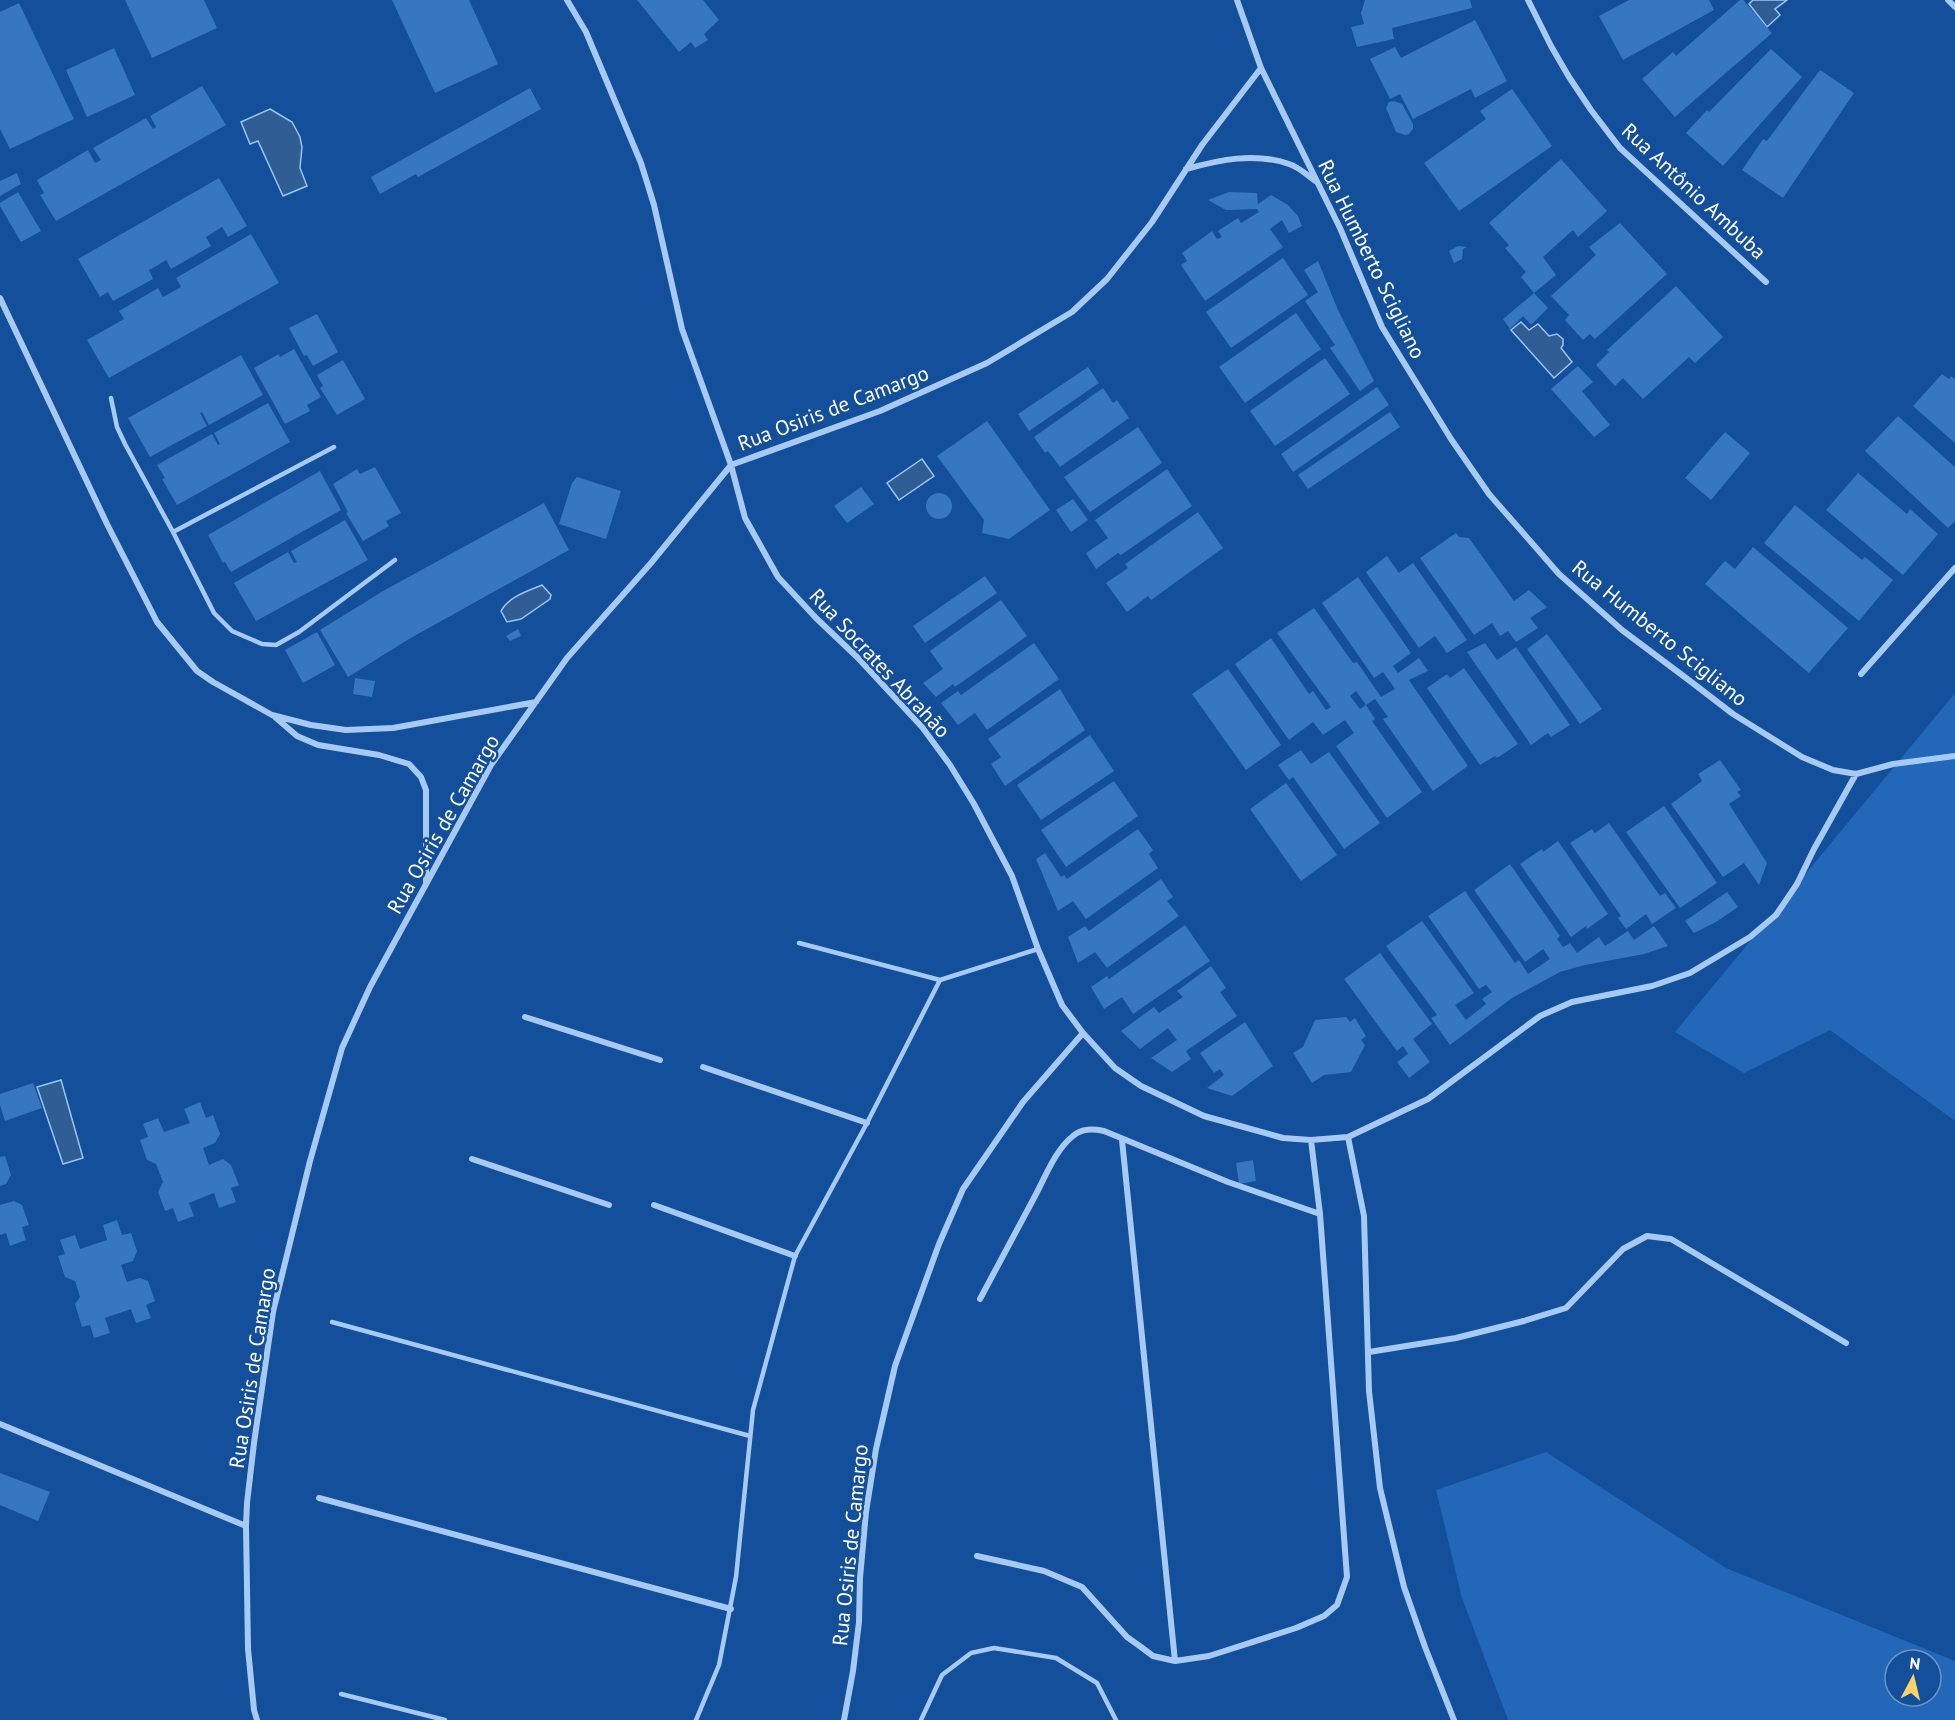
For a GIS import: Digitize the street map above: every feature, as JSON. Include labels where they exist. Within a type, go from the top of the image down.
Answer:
[{"type":"street","name":"Rua Socrates Abrahão","points":[[567,0],[594,49],[641,164],[654,205],[682,329],[731,465],[745,518],[778,577],[922,727],[950,765],[974,804],[1012,876],[1038,949],[1062,1005],[1083,1034],[1115,1068],[1141,1086],[1204,1116],[1283,1138],[1311,1140],[1348,1137],[1428,1099],[1540,1016],[1572,1002],[1652,986],[1690,973],[1750,937],[1776,915],[1793,891],[1857,774]]},
{"type":"street","name":"Rua Humberto Scigliano","points":[[1237,0],[1261,68],[1340,228],[1382,327],[1451,439],[1489,494],[1559,574],[1622,630],[1733,714],[1802,757],[1833,770],[1857,774],[1893,764],[1955,756]]},
{"type":"street","name":"Rua Antônio Ambuba","points":[[1528,0],[1563,67],[1591,111],[1620,148],[1766,282]]},
{"type":"street","points":[[1948,0],[1955,7]]},
{"type":"street","name":"Rua Osiris de Camargo","points":[[257,1720],[248,1649],[246,1526],[254,1443],[273,1312],[325,1105],[342,1048],[370,987],[491,765],[567,658],[651,564],[731,465],[880,411],[987,363],[1072,312],[1107,279],[1152,222],[1186,169],[1261,68]]},
{"type":"street","points":[[1186,169],[1216,161],[1244,158],[1269,159],[1291,164],[1317,182]]},
{"type":"street","points":[[0,298],[107,525],[157,622],[197,671],[273,715],[297,736],[318,745],[379,755],[409,764],[421,777],[426,790],[428,809],[426,885]]},
{"type":"street","points":[[1861,674],[1955,568]]},
{"type":"street","points":[[273,715],[311,725],[346,730],[440,721],[536,702]]},
{"type":"street","points":[[525,1017],[660,1060]]},
{"type":"street","name":"Rua Osiris de Camargo","points":[[844,1720],[859,1622],[866,1512],[876,1449],[895,1366],[939,1244],[963,1189],[1023,1102],[1083,1034]]},
{"type":"street","points":[[703,1067],[867,1123]]},
{"type":"street","points":[[980,1299],[1046,1174],[1065,1143],[1075,1134],[1094,1129],[1228,1182],[1320,1214]]},
{"type":"street","points":[[1348,1137],[1364,1216],[1370,1391],[1380,1488],[1404,1587],[1454,1720]]},
{"type":"street","points":[[1122,1140],[1175,1661]]},
{"type":"street","points":[[977,1556],[1044,1571],[1082,1587],[1127,1637],[1154,1656],[1175,1661],[1209,1656],[1296,1629],[1324,1616],[1336,1605],[1347,1577],[1320,1214],[1311,1140]]},
{"type":"street","points":[[472,1159],[609,1204]]},
{"type":"street","points":[[654,1204],[795,1256]]},
{"type":"street","points":[[1369,1352],[1456,1338],[1566,1308],[1623,1249],[1647,1236],[1671,1239],[1846,1343]]},
{"type":"street","points":[[0,1424],[246,1526]]},
{"type":"street","points":[[319,1498],[731,1609]]},
{"type":"lane","points":[[111,398],[117,427],[124,444],[173,532],[214,613],[232,631],[262,644],[276,645],[299,633],[395,560]]},
{"type":"lane","points":[[173,532],[334,447]]},
{"type":"lane","points":[[799,943],[940,980],[1038,949]]},
{"type":"lane","points":[[696,1720],[719,1665],[731,1609],[753,1410],[795,1256],[867,1123],[940,980]]},
{"type":"lane","points":[[332,1323],[750,1436]]},
{"type":"lane","points":[[921,1720],[942,1675],[971,1653],[994,1648],[1056,1658],[1097,1683],[1116,1720]]},
{"type":"lane","points":[[341,1694],[445,1720]]},
{"type":"shaded area","points":[[1753,0],[1787,0],[1775,9],[1780,15],[1767,27],[1749,4]]},
{"type":"shaded area","points":[[270,109],[292,122],[300,137],[302,147],[300,168],[307,186],[283,196],[258,141],[250,144],[241,122]]},
{"type":"shaded area","points":[[1521,322],[1529,330],[1538,324],[1549,336],[1557,334],[1563,339],[1561,348],[1572,362],[1554,378],[1511,330]]},
{"type":"shaded area","points":[[922,459],[934,476],[899,500],[887,483]]},
{"type":"shaded area","points":[[542,585],[551,595],[550,599],[521,619],[507,622],[501,611],[504,606],[519,595]]},
{"type":"shaded area","points":[[1955,693],[1955,1121],[1830,1030],[1744,1073],[1675,1032]]},
{"type":"shaded area","points":[[61,1080],[83,1158],[63,1164],[37,1087]]},
{"type":"shaded area","points":[[1546,1452],[1726,1568],[1923,1648],[1883,1648],[1883,1708],[1943,1708],[1943,1656],[1955,1661],[1955,1720],[1508,1720],[1462,1598],[1436,1490]]},
{"type":"building","points":[[125,0],[204,0],[217,28],[152,58]]},
{"type":"building","points":[[392,0],[469,0],[498,64],[435,93]]},
{"type":"building","points":[[637,0],[703,0],[719,20],[704,34],[708,40],[695,48],[691,42],[679,52]]},
{"type":"building","points":[[1365,0],[1470,0],[1472,8],[1392,28],[1394,39],[1357,47],[1351,27],[1364,24],[1361,13]]},
{"type":"building","points":[[1629,0],[1709,0],[1714,10],[1623,60],[1599,16]]},
{"type":"building","points":[[1740,0],[1743,0],[1772,33],[1675,117],[1642,79],[1673,52],[1676,56]]},
{"type":"building","points":[[19,3],[74,119],[10,149],[0,129],[0,12]]},
{"type":"building","points":[[1475,20],[1507,81],[1475,98],[1471,89],[1413,119],[1400,94],[1390,99],[1370,59],[1395,47],[1401,58]]},
{"type":"building","points":[[114,48],[135,95],[87,117],[66,70]]},
{"type":"building","points":[[1771,49],[1802,77],[1723,166],[1686,133]]},
{"type":"building","points":[[1820,70],[1854,93],[1783,198],[1742,170],[1763,139],[1767,141]]},
{"type":"building","points":[[202,86],[226,125],[56,221],[40,195],[44,193],[37,180],[88,150],[95,163],[101,160],[93,148],[146,118],[153,129],[156,127],[150,116]]},
{"type":"building","points":[[530,88],[541,109],[418,177],[416,174],[380,194],[371,177]]},
{"type":"building","points":[[1512,89],[1552,146],[1459,211],[1424,163],[1486,119],[1480,111]]},
{"type":"building","points":[[1389,102],[1402,104],[1413,124],[1413,129],[1409,134],[1396,132],[1386,108]]},
{"type":"building","points":[[1561,159],[1607,211],[1578,237],[1573,230],[1543,257],[1556,275],[1534,293],[1521,277],[1526,272],[1505,248],[1509,245],[1489,223]]},
{"type":"building","points":[[17,173],[21,184],[0,196],[0,181]]},
{"type":"building","points":[[219,178],[247,226],[228,237],[222,227],[206,237],[211,246],[171,269],[166,260],[149,270],[153,279],[113,301],[108,292],[100,297],[78,259]]},
{"type":"building","points":[[18,192],[41,231],[21,242],[0,206],[0,203]]},
{"type":"building","points":[[1229,192],[1257,193],[1258,204],[1271,195],[1288,205],[1298,216],[1302,226],[1289,233],[1282,220],[1270,229],[1283,247],[1205,301],[1181,265],[1187,261],[1182,253],[1212,231],[1217,239],[1222,237],[1218,231],[1238,218],[1241,223],[1259,212],[1257,209],[1226,210],[1208,200]]},
{"type":"building","points":[[1620,223],[1667,274],[1595,339],[1590,334],[1583,340],[1565,320],[1569,315],[1551,296],[1596,255],[1589,247]]},
{"type":"building","points":[[251,234],[279,283],[109,378],[87,340],[124,319],[119,311],[158,288],[163,297],[181,287],[176,278]]},
{"type":"building","points":[[1458,246],[1467,247],[1463,249],[1462,259],[1454,263],[1449,251]]},
{"type":"building","points":[[1283,258],[1308,295],[1231,348],[1206,312]]},
{"type":"building","points":[[1318,261],[1338,310],[1374,381],[1360,391],[1330,348],[1335,345],[1305,301],[1318,292],[1304,270]]},
{"type":"building","points":[[1676,286],[1723,337],[1695,363],[1689,357],[1643,399],[1623,378],[1615,386],[1596,365],[1609,352],[1607,350]]},
{"type":"building","points":[[1534,293],[1548,308],[1531,325],[1523,316],[1510,329],[1503,319]]},
{"type":"building","points":[[1296,313],[1321,349],[1245,403],[1219,367]]},
{"type":"building","points":[[317,314],[338,352],[313,366],[307,355],[304,356],[289,328]]},
{"type":"building","points":[[294,349],[321,397],[307,405],[310,411],[285,424],[254,368],[279,354],[280,357]]},
{"type":"building","points":[[241,355],[263,395],[209,425],[202,412],[200,413],[207,426],[150,457],[128,418]]},
{"type":"building","points":[[1325,358],[1350,394],[1275,446],[1250,411]]},
{"type":"building","points":[[343,360],[365,399],[337,415],[320,388],[323,386],[317,375]]},
{"type":"building","points":[[1578,366],[1593,382],[1582,391],[1610,425],[1594,437],[1551,389]]},
{"type":"building","points":[[1088,367],[1099,383],[1029,431],[1018,414]]},
{"type":"building","points":[[1942,374],[1949,379],[1951,376],[1955,379],[1955,443],[1913,406]]},
{"type":"building","points":[[1377,387],[1389,405],[1293,472],[1281,454]]},
{"type":"building","points":[[1103,388],[1113,403],[1117,400],[1129,418],[1060,467],[1048,451],[1045,453],[1034,437]]},
{"type":"building","points":[[268,403],[290,442],[177,505],[157,465],[212,434],[218,445],[220,444],[214,433]]},
{"type":"building","points":[[1390,412],[1400,427],[1308,489],[1298,475]]},
{"type":"building","points":[[1898,416],[1955,467],[1955,521],[1948,528],[1865,451]]},
{"type":"building","points":[[987,421],[1050,510],[1009,539],[982,533],[984,520],[937,456]]},
{"type":"building","points":[[1138,427],[1162,463],[1090,512],[1064,477]]},
{"type":"building","points":[[1725,432],[1750,453],[1711,500],[1685,478]]},
{"type":"building","points":[[375,467],[401,513],[386,521],[389,526],[363,541],[346,513],[348,512],[333,484],[357,469],[360,474]]},
{"type":"building","points":[[1167,469],[1192,506],[1121,555],[1118,553],[1096,569],[1086,553],[1108,538],[1095,520]]},
{"type":"building","points":[[320,471],[341,510],[231,572],[225,562],[223,563],[208,535]]},
{"type":"building","points":[[1858,473],[1907,514],[1910,509],[1938,534],[1903,575],[1826,510]]},
{"type":"building","points":[[577,477],[621,491],[606,539],[559,524],[572,483]]},
{"type":"building","points":[[861,487],[874,504],[847,523],[834,506]]},
{"type":"building","points":[[939,493],[948,497],[952,506],[948,515],[939,519],[930,515],[926,506],[930,497]]},
{"type":"building","points":[[1073,499],[1088,520],[1071,532],[1056,510]]},
{"type":"building","points":[[544,503],[569,550],[409,639],[348,677],[320,630],[383,591]]},
{"type":"building","points":[[1795,505],[1862,560],[1865,557],[1893,580],[1859,621],[1764,543]]},
{"type":"building","points":[[1198,512],[1223,548],[1151,600],[1148,596],[1127,612],[1106,583],[1128,568],[1125,564]]},
{"type":"building","points":[[345,520],[368,560],[256,621],[234,583],[288,552],[294,563],[297,562],[291,551]]},
{"type":"building","points":[[1456,533],[1459,537],[1469,538],[1514,601],[1529,590],[1547,607],[1530,618],[1538,628],[1516,642],[1508,631],[1500,636],[1492,623],[1474,635],[1420,558]]},
{"type":"building","points":[[1753,547],[1848,628],[1809,673],[1705,584],[1725,561],[1735,569]]},
{"type":"building","points":[[1387,556],[1399,573],[1413,563],[1467,640],[1447,653],[1435,636],[1419,648],[1366,572]]},
{"type":"building","points":[[985,576],[997,593],[925,643],[913,626]]},
{"type":"building","points":[[1358,577],[1411,653],[1393,666],[1398,673],[1419,658],[1428,671],[1409,680],[1468,766],[1433,791],[1383,719],[1388,717],[1375,699],[1366,705],[1375,719],[1372,721],[1422,792],[1387,818],[1336,746],[1354,733],[1345,720],[1323,735],[1313,722],[1289,740],[1235,664],[1271,638],[1309,694],[1313,691],[1326,710],[1331,707],[1277,633],[1314,608],[1353,663],[1357,662],[1381,697],[1395,689],[1383,672],[1374,678],[1322,603]],"holes":[[[1356,691],[1366,705],[1360,709],[1350,696]]]},
{"type":"building","points":[[1001,600],[1027,636],[955,687],[953,684],[936,697],[923,683],[943,669],[930,651]]},
{"type":"building","points":[[518,629],[521,636],[510,641],[506,636]]},
{"type":"building","points":[[317,632],[335,665],[303,683],[285,650]]},
{"type":"building","points":[[1547,634],[1602,709],[1580,724],[1527,649]]},
{"type":"building","points":[[1034,643],[1059,679],[987,730],[975,713],[958,725],[941,703],[958,691],[961,695]]},
{"type":"building","points":[[1485,643],[1497,660],[1516,647],[1570,725],[1551,737],[1548,733],[1531,745],[1467,652]]},
{"type":"building","points":[[1464,668],[1518,744],[1497,758],[1495,756],[1480,765],[1427,688],[1447,674],[1450,678]]},
{"type":"building","points":[[1228,669],[1281,745],[1246,770],[1192,694]]},
{"type":"building","points":[[355,678],[375,681],[372,697],[353,694]]},
{"type":"building","points":[[1060,689],[1085,730],[1005,786],[991,764],[1001,757],[988,739]]},
{"type":"building","points":[[1090,735],[1114,771],[1041,820],[1017,785]]},
{"type":"building","points":[[1301,750],[1311,764],[1329,752],[1380,823],[1344,849],[1293,777],[1289,780],[1278,765]]},
{"type":"building","points":[[1720,760],[1741,790],[1737,792],[1741,796],[1729,804],[1767,863],[1759,885],[1744,863],[1723,877],[1671,804],[1702,781],[1698,774]]},
{"type":"building","points":[[1114,781],[1138,816],[1066,867],[1041,830]]},
{"type":"building","points":[[1286,783],[1337,855],[1301,881],[1250,809]]},
{"type":"building","points":[[1664,806],[1717,883],[1680,908],[1626,832]]},
{"type":"building","points":[[1609,823],[1660,896],[1665,893],[1676,908],[1652,924],[1646,914],[1626,929],[1618,918],[1621,916],[1570,843],[1592,829],[1595,833]]},
{"type":"building","points":[[1138,829],[1153,850],[1149,854],[1158,868],[1086,919],[1073,901],[1058,911],[1036,859],[1045,853],[1061,877],[1064,875],[1067,879]]},
{"type":"building","points":[[1558,841],[1608,914],[1571,937],[1520,864]]},
{"type":"building","points":[[1510,864],[1560,936],[1557,939],[1563,947],[1570,943],[1577,953],[1599,937],[1605,946],[1628,931],[1634,940],[1654,926],[1668,946],[1644,954],[1560,972],[1512,998],[1450,1045],[1431,1018],[1437,1015],[1386,946],[1422,921],[1474,993],[1455,1005],[1466,1020],[1486,1004],[1482,999],[1492,992],[1486,985],[1479,989],[1428,916],[1465,891],[1515,963],[1519,960],[1528,974],[1550,959],[1543,949],[1525,962],[1474,890]]},
{"type":"building","points":[[1161,879],[1173,897],[1167,901],[1179,916],[1107,968],[1095,952],[1078,963],[1068,937],[1085,926],[1089,931]]},
{"type":"building","points":[[1727,892],[1738,907],[1694,933],[1685,921]]},
{"type":"building","points":[[1185,925],[1210,961],[1133,1014],[1122,997],[1104,1009],[1091,987],[1107,976],[1109,979]]},
{"type":"building","points":[[1380,953],[1432,1024],[1413,1039],[1430,1062],[1409,1078],[1397,1062],[1408,1054],[1403,1046],[1397,1051],[1344,979]]},
{"type":"building","points":[[1211,966],[1226,988],[1220,992],[1237,1016],[1186,1051],[1191,1059],[1172,1072],[1151,1058],[1177,1040],[1168,1028],[1140,1049],[1121,1031],[1154,1007],[1159,1013],[1183,997],[1177,991]]},
{"type":"building","points":[[1346,1017],[1350,1022],[1355,1018],[1366,1036],[1361,1040],[1365,1045],[1351,1072],[1324,1075],[1312,1083],[1293,1053],[1303,1047],[1315,1020]]},
{"type":"building","points":[[1245,1022],[1273,1066],[1232,1096],[1207,1088],[1224,1075],[1220,1069],[1214,1073],[1200,1053]]},
{"type":"building","points":[[33,1083],[42,1108],[5,1121],[0,1105],[0,1094]]},
{"type":"building","points":[[200,1102],[206,1118],[213,1115],[220,1134],[215,1143],[203,1148],[209,1165],[223,1159],[231,1165],[239,1185],[231,1188],[236,1202],[219,1208],[214,1193],[189,1203],[194,1216],[178,1222],[173,1208],[165,1211],[158,1192],[163,1182],[156,1164],[147,1160],[140,1140],[148,1137],[143,1124],[158,1118],[164,1132],[190,1123],[184,1109]]},
{"type":"building","points":[[5,1156],[11,1175],[6,1184],[0,1186],[0,1157]]},
{"type":"building","points":[[1253,1160],[1256,1181],[1239,1184],[1236,1163]]},
{"type":"building","points":[[14,1201],[22,1205],[29,1225],[22,1227],[26,1240],[10,1246],[6,1233],[0,1235],[0,1205]]},
{"type":"building","points":[[117,1220],[122,1235],[131,1233],[137,1251],[133,1261],[121,1265],[127,1282],[140,1278],[148,1281],[155,1301],[146,1305],[151,1318],[136,1323],[131,1309],[105,1318],[110,1333],[94,1338],[90,1325],[82,1327],[75,1304],[80,1297],[75,1281],[65,1277],[58,1256],[65,1254],[60,1240],[75,1235],[80,1249],[107,1240],[103,1225]]},
{"type":"building","points":[[0,1473],[50,1492],[38,1521],[0,1505]]}]
